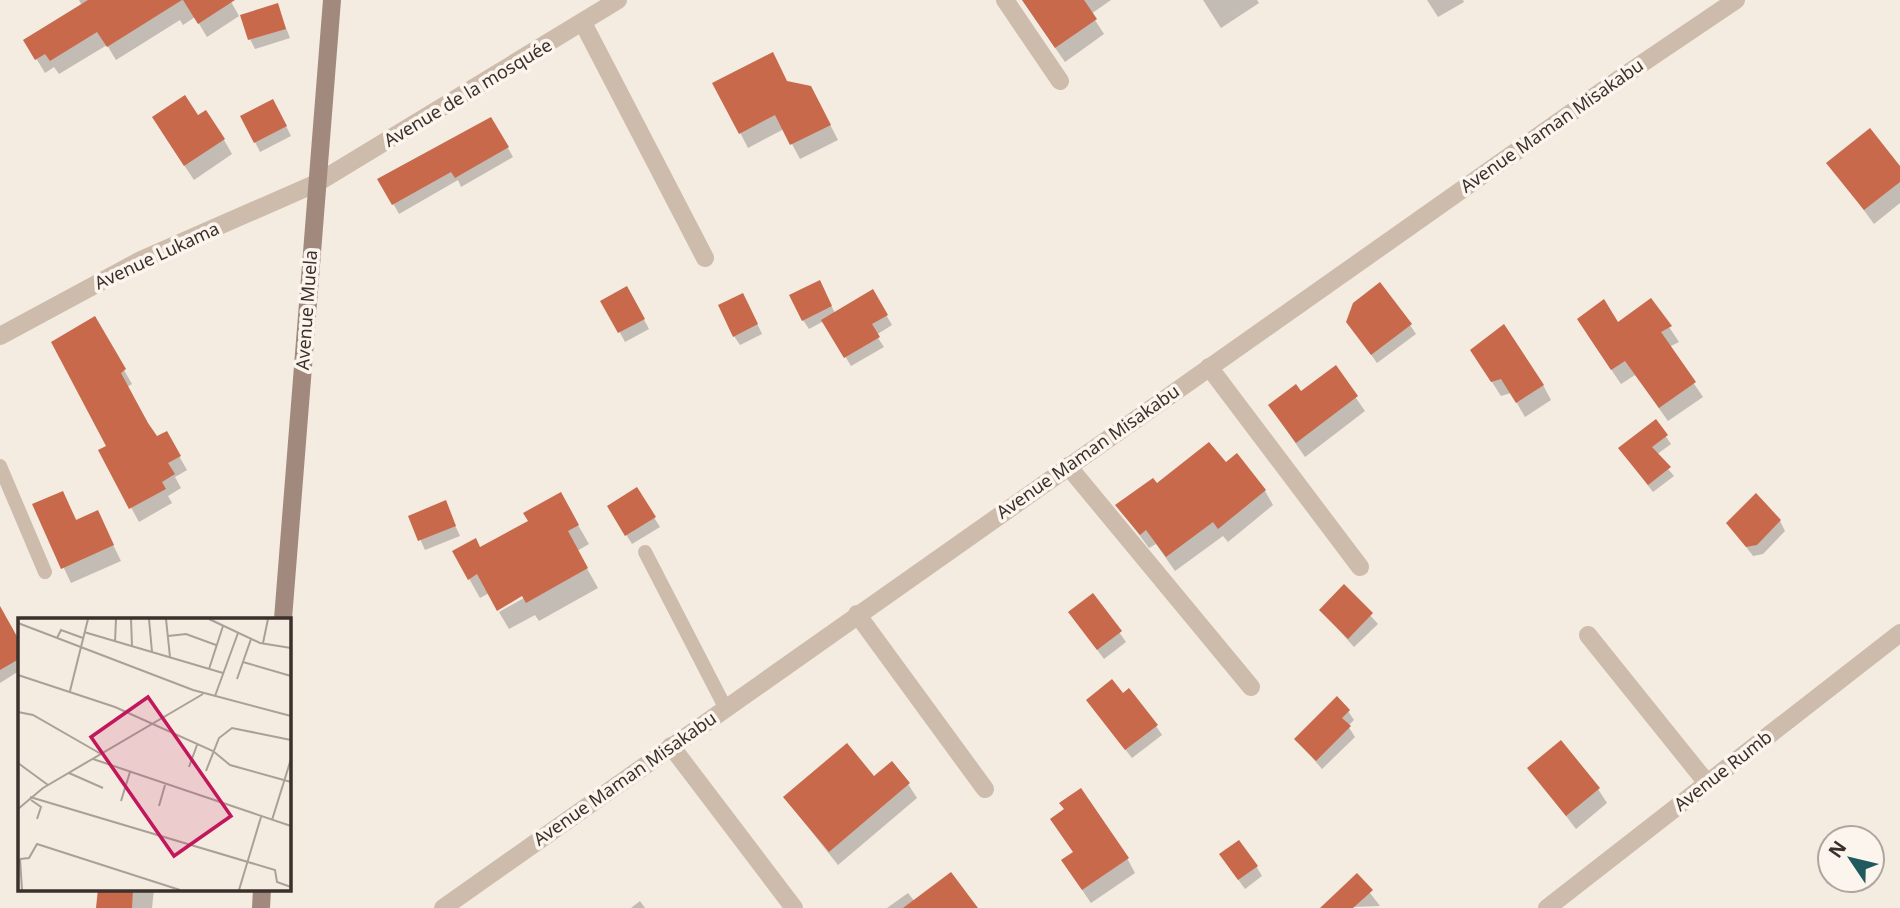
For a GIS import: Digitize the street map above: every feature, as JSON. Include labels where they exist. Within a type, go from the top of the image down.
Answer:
[{"type":"street","name":"Avenue Muela","points":[[283,618],[332,0]]},
{"type":"street","name":"Avenue de la mosquée","points":[[317,183],[618,0]]},
{"type":"street","points":[[1005,0],[1060,81]]},
{"type":"street","name":"Avenue Maman Misakabu","points":[[443,908],[857,614],[1619,79],[1736,0]]},
{"type":"street","points":[[583,23],[705,258]]},
{"type":"street","name":"Avenue Lukama","points":[[0,336],[141,260],[317,183]]},
{"type":"street","points":[[1209,367],[1360,567]]},
{"type":"street","points":[[1068,466],[1251,687]]},
{"type":"street","points":[[857,614],[985,789]]},
{"type":"street","name":"Avenue Rumb","points":[[1547,908],[1900,633]]},
{"type":"street","points":[[1588,635],[1707,783]]},
{"type":"street","points":[[671,746],[794,908]]},
{"type":"street","points":[[261,908],[262,890]]},
{"type":"lane","points":[[0,466],[45,572]]},
{"type":"lane","points":[[645,552],[725,707]]},
{"type":"building","points":[[88,0],[182,0],[107,47],[97,32],[50,61],[45,54],[35,60],[23,40]]},
{"type":"building","points":[[183,0],[235,0],[198,24]]},
{"type":"building","points":[[1022,0],[1084,0],[1097,19],[1055,48]]},
{"type":"building","points":[[278,3],[286,29],[248,40],[240,15]]},
{"type":"building","points":[[773,52],[787,81],[811,86],[831,125],[790,145],[775,115],[739,134],[712,83]]},
{"type":"building","points":[[185,95],[198,115],[206,110],[225,139],[184,166],[152,117]]},
{"type":"building","points":[[273,99],[287,126],[254,143],[240,116]]},
{"type":"building","points":[[491,117],[509,147],[455,178],[451,172],[392,205],[377,179]]},
{"type":"building","points":[[1870,128],[1900,166],[1900,182],[1864,210],[1826,163]]},
{"type":"building","points":[[820,280],[832,306],[802,321],[789,295]]},
{"type":"building","points":[[1380,282],[1412,324],[1371,355],[1346,322],[1353,303]]},
{"type":"building","points":[[627,286],[645,319],[618,333],[600,301]]},
{"type":"building","points":[[873,289],[888,315],[872,324],[880,337],[844,358],[821,320]]},
{"type":"building","points":[[743,293],[758,324],[733,337],[718,305]]},
{"type":"building","points":[[1651,298],[1672,326],[1661,332],[1696,382],[1659,408],[1625,361],[1611,370],[1577,319],[1604,299],[1618,322]]},
{"type":"building","points":[[95,316],[126,369],[121,373],[148,423],[157,436],[167,431],[181,456],[168,463],[175,474],[162,482],[166,489],[129,509],[98,450],[106,446],[51,342]]},
{"type":"building","points":[[1504,324],[1544,385],[1516,403],[1501,379],[1491,382],[1470,350]]},
{"type":"building","points":[[1336,365],[1358,396],[1296,443],[1268,405],[1296,384],[1301,391]]},
{"type":"building","points":[[1656,419],[1668,435],[1652,447],[1671,467],[1648,485],[1618,448]]},
{"type":"building","points":[[1209,442],[1226,462],[1237,453],[1266,490],[1218,529],[1213,522],[1166,557],[1146,530],[1140,535],[1115,505],[1153,478],[1157,483]]},
{"type":"building","points":[[637,487],[656,517],[625,536],[607,506]]},
{"type":"building","points":[[63,491],[76,520],[98,510],[114,545],[61,569],[32,504]]},
{"type":"building","points":[[561,492],[579,525],[568,531],[588,568],[526,603],[522,596],[497,611],[477,574],[468,580],[452,551],[476,538],[480,547],[528,521],[523,513]]},
{"type":"building","points":[[1756,493],[1781,520],[1757,545],[1746,547],[1726,523]]},
{"type":"building","points":[[446,500],[456,526],[418,541],[408,516]]},
{"type":"building","points":[[1344,584],[1373,613],[1348,639],[1319,610]]},
{"type":"building","points":[[1093,593],[1122,631],[1097,650],[1068,612]]},
{"type":"building","points":[[0,606],[18,638],[18,660],[0,670]]},
{"type":"building","points":[[1112,679],[1123,693],[1129,688],[1158,725],[1125,750],[1086,700]]},
{"type":"building","points":[[1337,696],[1350,710],[1342,718],[1351,726],[1316,761],[1294,739]]},
{"type":"building","points":[[1561,740],[1600,788],[1566,816],[1527,768]]},
{"type":"building","points":[[847,743],[874,776],[892,761],[910,783],[829,852],[783,797]]},
{"type":"building","points":[[1081,788],[1129,858],[1082,890],[1061,860],[1073,852],[1050,819],[1064,809],[1059,803]]},
{"type":"building","points":[[1239,840],[1258,866],[1238,880],[1219,854]]},
{"type":"building","points":[[951,872],[978,908],[903,908]]},
{"type":"building","points":[[1357,873],[1373,890],[1353,908],[1320,908]]},
{"type":"building","points":[[98,890],[133,890],[132,908],[96,908]]}]
